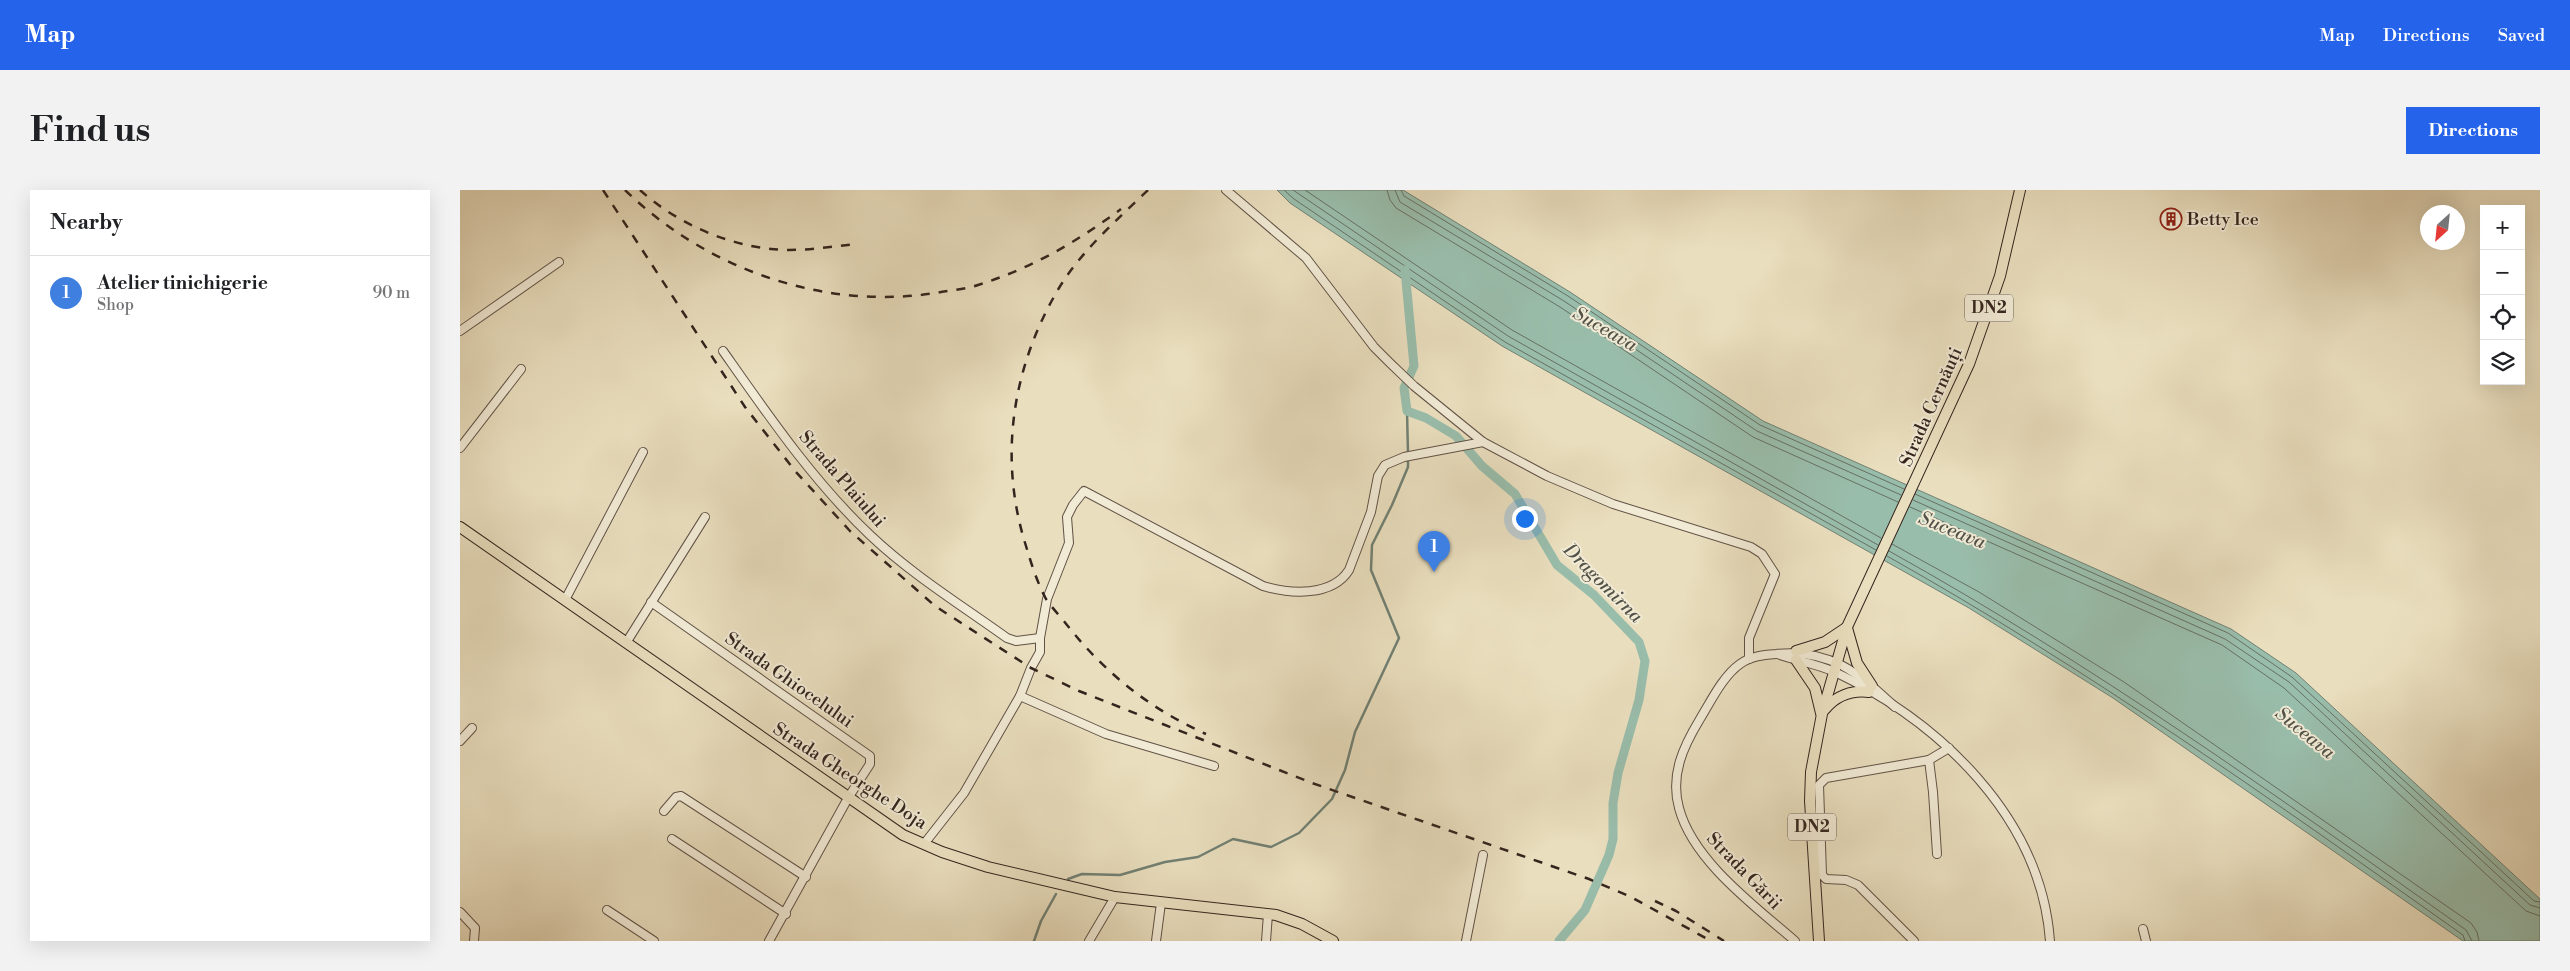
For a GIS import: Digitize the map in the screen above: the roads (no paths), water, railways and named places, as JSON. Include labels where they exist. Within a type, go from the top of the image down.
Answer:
[{"type":"main road","name":"Strada Cernăuți","points":[[1847,627],[1944,422],[1969,364],[2000,276],[2020,190]]},
{"type":"main road","name":"Strada Gheorghe Doja","points":[[460,527],[848,798],[903,834],[924,844],[988,867],[1115,897],[1268,914],[1302,924],[1333,941]]},
{"type":"main road","points":[[1847,627],[1853,654],[1870,689],[1846,694],[1829,705],[1822,714],[1815,688],[1796,656],[1825,642],[1847,627]]},
{"type":"main road","name":"DN2","points":[[1819,941],[1810,801],[1811,772],[1822,714],[1847,627]]},
{"type":"street","points":[[1226,190],[1306,258],[1326,281],[1374,347],[1401,374],[1483,442],[1547,476],[1613,504],[1731,541],[1762,554],[1775,574],[1749,638],[1749,659]]},
{"type":"street","points":[[460,331],[559,262]]},
{"type":"street","name":"Strada Plaiului","points":[[723,351],[773,422],[834,499],[870,536],[893,556],[1007,638],[1016,641],[1040,638]]},
{"type":"street","points":[[460,448],[521,369]]},
{"type":"street","points":[[924,844],[964,793],[1020,696],[1031,668],[1040,652],[1040,638],[1047,599],[1069,543],[1070,529],[1066,522],[1070,511],[1084,492],[1087,491],[1263,586],[1283,592],[1308,591],[1332,585],[1345,576],[1371,512],[1378,476],[1385,465],[1404,457],[1431,454],[1456,446],[1483,442]]},
{"type":"street","points":[[565,600],[643,452]]},
{"type":"street","points":[[626,643],[705,517]]},
{"type":"street","name":"Strada Ghiocelului","points":[[651,602],[870,756],[870,764],[848,798],[786,914],[769,941]]},
{"type":"street","name":"Strada Gării","points":[[1795,941],[1745,897],[1698,847],[1688,832],[1675,792],[1678,765],[1686,744],[1721,686],[1738,665],[1749,659],[1777,653],[1836,667],[1870,689],[1949,748],[1990,791],[2016,832],[2044,898],[2050,941]]},
{"type":"street","points":[[1020,696],[1106,734],[1214,766]]},
{"type":"street","points":[[460,741],[472,728]]},
{"type":"street","points":[[1914,941],[1858,885],[1846,880],[1826,879],[1822,875],[1819,785],[1826,778],[1929,760],[1949,748]]},
{"type":"street","points":[[1929,760],[1937,854]]},
{"type":"street","points":[[664,811],[676,797],[681,796],[806,877]]},
{"type":"street","points":[[672,839],[786,914]]},
{"type":"street","points":[[1466,941],[1484,855]]},
{"type":"street","points":[[1089,941],[1115,897]]},
{"type":"street","points":[[1156,941],[1161,903]]},
{"type":"street","points":[[607,910],[654,941]]},
{"type":"street","points":[[460,912],[476,928],[475,941]]},
{"type":"street","points":[[1266,941],[1268,914]]},
{"type":"street","points":[[2143,929],[2146,941]]},
{"type":"water","name":"Suceava","points":[[1277,190],[1403,190],[1570,292],[1763,421],[2231,629],[2296,673],[2540,899],[2540,941],[2463,941],[2113,698],[1969,608],[1502,346],[1290,203]]},
{"type":"waterway","name":"Dragomirna","points":[[1405,270],[1414,366],[1404,388],[1407,411],[1426,418],[1456,436],[1482,466],[1515,494],[1557,565],[1594,595],[1639,642],[1645,661],[1639,700],[1618,773],[1613,803],[1613,839],[1609,855],[1585,910],[1559,941]]},
{"type":"waterway","points":[[1407,411],[1408,454]]},
{"type":"waterway","points":[[1068,879],[1082,874],[1120,875],[1165,862],[1198,857],[1233,839],[1271,847],[1299,833],[1332,799],[1345,770],[1355,732],[1399,638],[1371,570],[1372,545],[1408,467],[1408,459]]},
{"type":"waterway","points":[[1034,941],[1041,921],[1056,894]]},
{"type":"railway","points":[[603,190],[745,407],[796,472],[850,531],[935,606],[1031,668],[1079,691],[1312,783],[1589,879],[1631,897],[1711,941]]},
{"type":"railway","points":[[625,190],[657,218],[693,242],[731,263],[771,278],[813,290],[855,296],[898,297],[978,285],[1017,271],[1070,244],[1121,209]]},
{"type":"railway","points":[[640,190],[654,202],[684,221],[718,237],[736,242],[782,250],[814,249],[856,244]]},
{"type":"railway","points":[[1148,190],[1078,261],[1059,288],[1043,318],[1030,349],[1014,414],[1013,480],[1017,513],[1026,546],[1037,579],[1048,602],[1097,659],[1113,674],[1147,701],[1206,734]]},
{"type":"railway","points":[[1655,901],[1676,911],[1724,941]]},
{"type":"place","name":"Betty Ice","points":[[2171,219]]},
{"type":"place","name":"Atelier tinichigerie","points":[[1434,572]]}]
